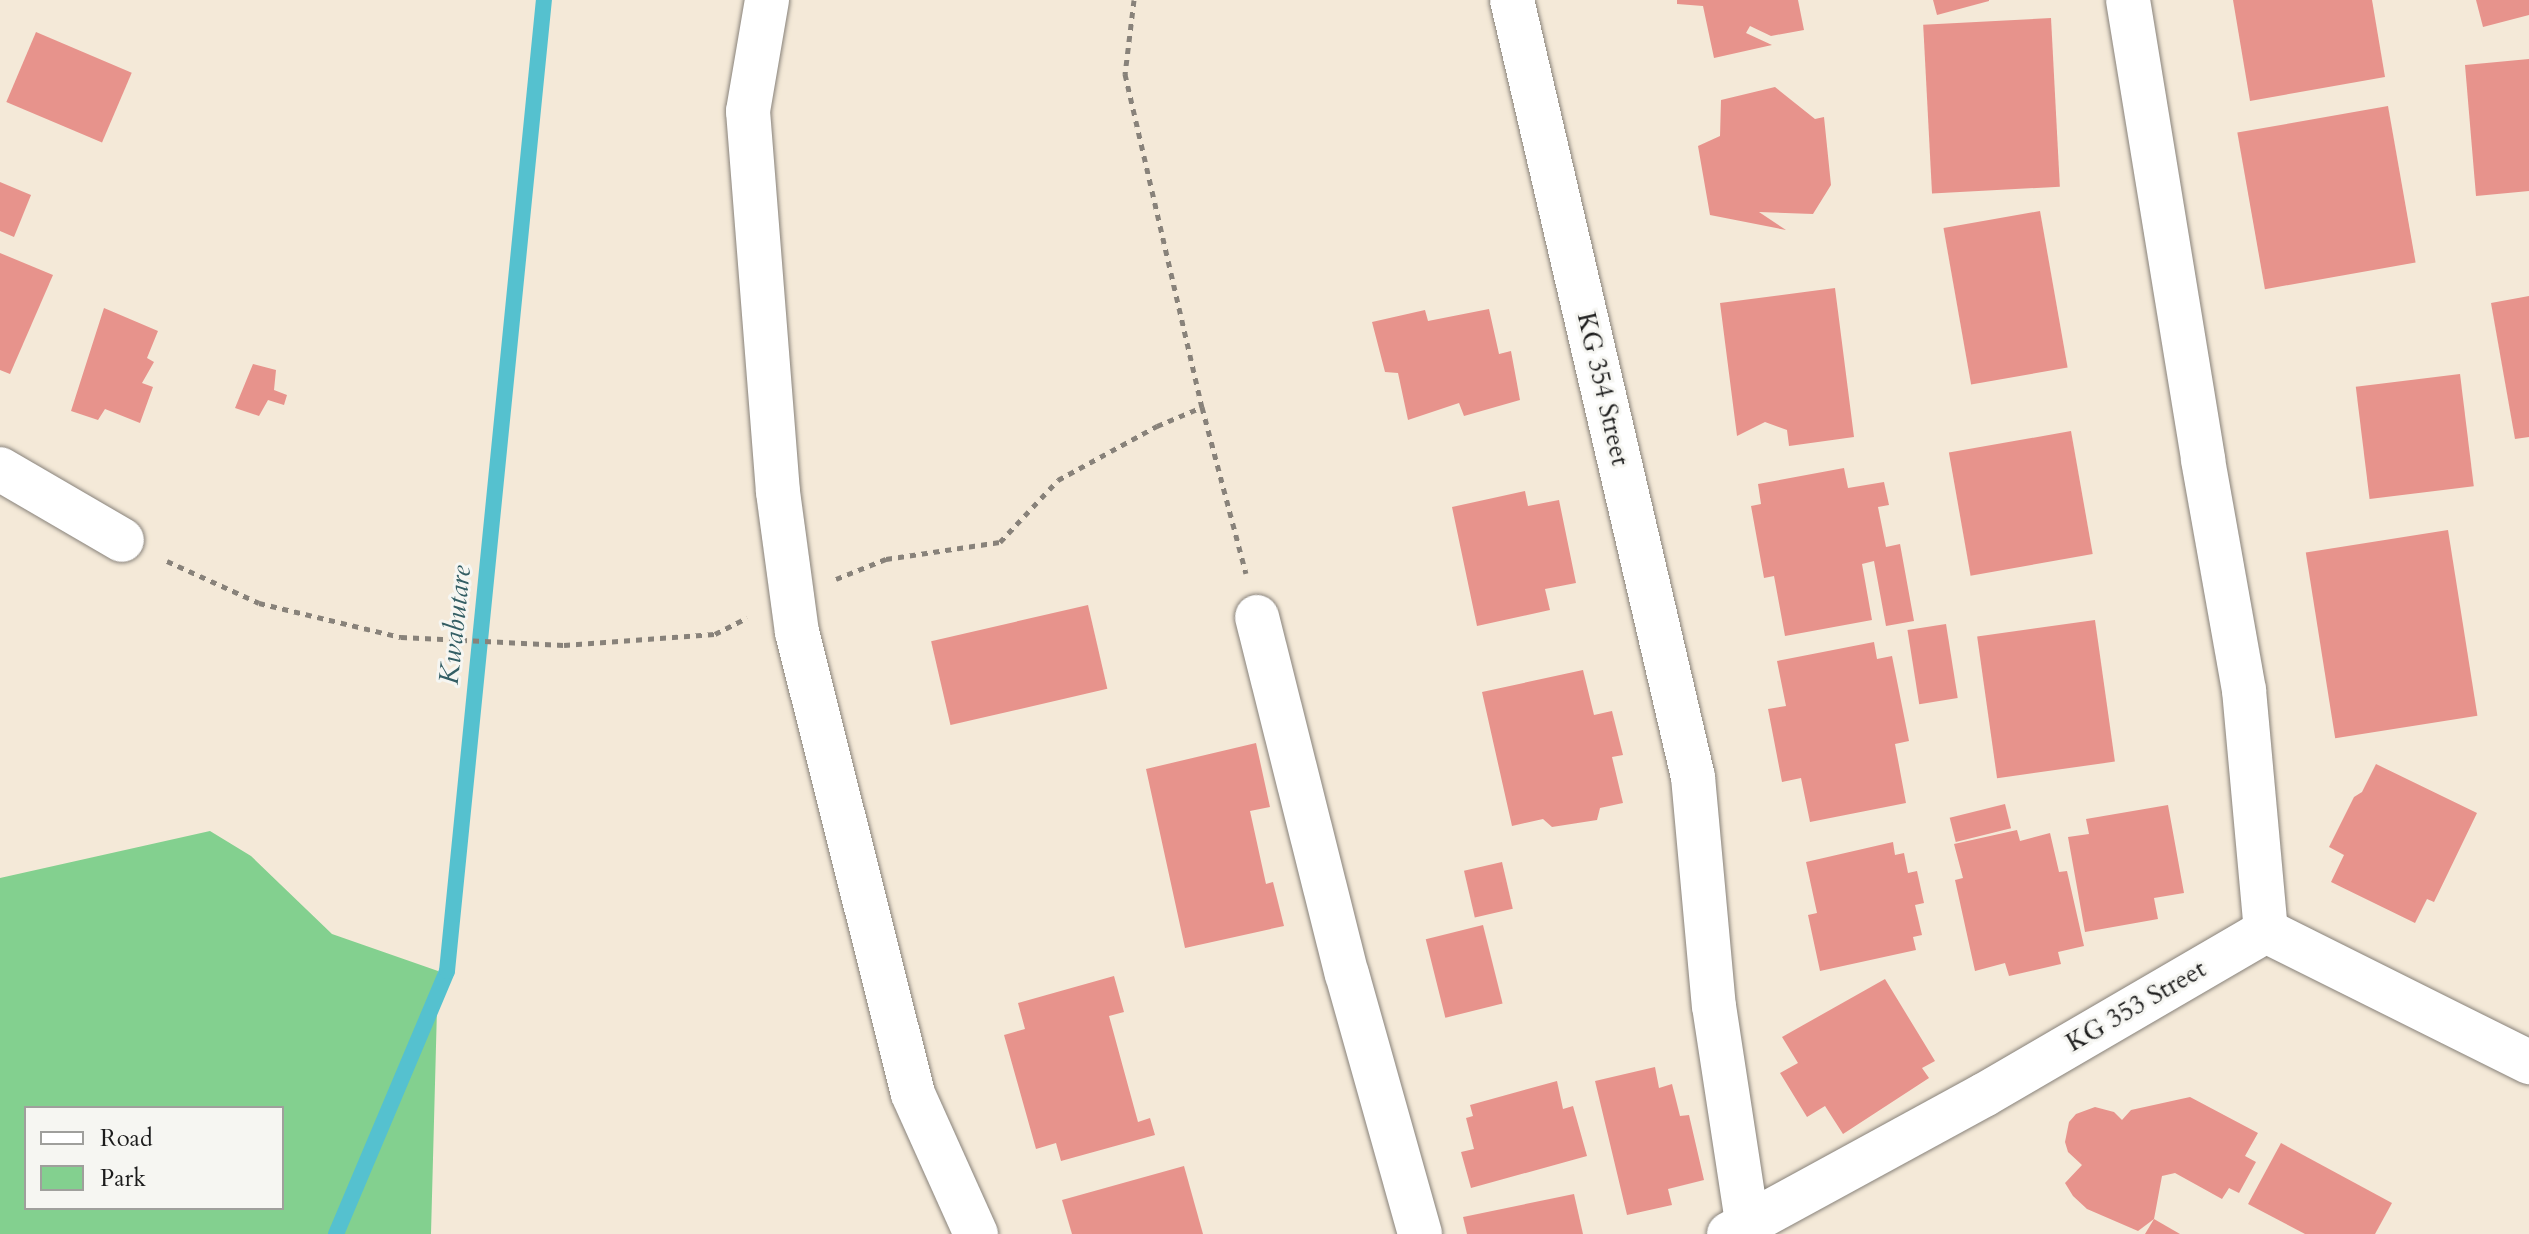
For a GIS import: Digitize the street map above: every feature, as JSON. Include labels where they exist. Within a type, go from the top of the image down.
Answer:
[{"type":"street","points":[[767,0],[748,111],[778,492],[797,632],[913,1094],[976,1234]]},
{"type":"street","name":"KG 354 Street","points":[[1512,0],[1693,777]]},
{"type":"street","points":[[2128,0],[2244,690],[2266,931],[2529,1062]]},
{"type":"street","points":[[0,469],[122,540]]},
{"type":"street","points":[[1257,617],[1347,974],[1420,1234]]},
{"type":"street","name":"KG 353 Street","points":[[1693,777],[1738,1228],[1984,1095],[2266,931]]},
{"type":"path","points":[[1134,0],[1125,74],[1202,407],[1257,617]]},
{"type":"path","points":[[122,540],[259,603],[401,637],[564,645],[715,634],[792,596],[886,559],[1000,542],[1058,480],[1157,426],[1202,407]]},
{"type":"green space","points":[[210,831],[251,856],[332,934],[438,971],[431,1234],[0,1234],[0,878]]},
{"type":"building","points":[[1677,0],[1798,0],[1804,30],[1771,36],[1750,26],[1746,33],[1772,45],[1714,58],[1703,6],[1677,4]]},
{"type":"building","points":[[1933,0],[1989,0],[1989,1],[1937,15]]},
{"type":"building","points":[[2233,0],[2372,0],[2385,77],[2250,101]]},
{"type":"building","points":[[2476,0],[2529,0],[2529,15],[2483,27]]},
{"type":"building","points":[[2051,18],[2060,187],[1932,193],[1923,25]]},
{"type":"building","points":[[36,32],[132,73],[102,143],[6,102]]},
{"type":"building","points":[[2529,59],[2529,191],[2476,196],[2465,65]]},
{"type":"building","points":[[1775,87],[1815,119],[1824,117],[1831,185],[1813,214],[1759,212],[1786,230],[1710,215],[1698,146],[1720,136],[1721,100]]},
{"type":"building","points":[[2388,106],[2416,263],[2265,289],[2237,133]]},
{"type":"building","points":[[0,182],[31,195],[14,237],[0,231]]},
{"type":"building","points":[[2040,211],[2068,368],[1971,385],[1943,228]]},
{"type":"building","points":[[0,253],[53,275],[10,374],[0,370]]},
{"type":"building","points":[[1835,288],[1854,437],[1789,446],[1787,430],[1765,422],[1737,436],[1720,303]]},
{"type":"building","points":[[2529,296],[2529,437],[2515,439],[2491,303]]},
{"type":"building","points":[[104,308],[158,331],[147,358],[154,362],[142,383],[153,387],[140,423],[105,409],[98,420],[71,411]]},
{"type":"building","points":[[1489,309],[1499,354],[1511,351],[1520,400],[1464,416],[1459,403],[1408,420],[1398,373],[1385,372],[1372,322],[1425,310],[1428,321]]},
{"type":"building","points":[[253,364],[276,370],[274,390],[287,395],[284,405],[268,400],[259,416],[235,408]]},
{"type":"building","points":[[2460,374],[2474,486],[2370,499],[2356,387]]},
{"type":"building","points":[[2071,431],[2093,554],[1971,576],[1949,453]]},
{"type":"building","points":[[1844,468],[1848,488],[1884,482],[1889,505],[1878,507],[1886,547],[1900,544],[1914,621],[1886,626],[1874,561],[1862,564],[1872,620],[1785,636],[1774,576],[1764,578],[1751,506],[1761,504],[1758,484]]},
{"type":"building","points":[[1525,491],[1528,506],[1559,500],[1576,583],[1545,589],[1550,610],[1477,626],[1452,507]]},
{"type":"building","points":[[2448,530],[2477,716],[2335,738],[2306,553]]},
{"type":"building","points":[[1088,605],[1107,689],[950,725],[931,641]]},
{"type":"building","points":[[2095,620],[2115,762],[1997,778],[1977,637]]},
{"type":"building","points":[[1946,624],[1958,698],[1919,704],[1907,630]]},
{"type":"building","points":[[1874,642],[1877,659],[1892,656],[1909,741],[1895,744],[1906,803],[1810,822],[1801,778],[1782,782],[1768,709],[1786,706],[1777,661]]},
{"type":"building","points":[[1583,670],[1594,715],[1612,711],[1623,755],[1612,757],[1623,803],[1600,808],[1597,820],[1552,827],[1543,819],[1512,826],[1482,692]]},
{"type":"building","points":[[1256,743],[1270,807],[1250,811],[1266,884],[1273,882],[1284,926],[1185,948],[1146,769]]},
{"type":"building","points":[[2376,764],[2477,813],[2434,902],[2427,899],[2415,923],[2331,882],[2344,855],[2329,847],[2354,797],[2362,792]]},
{"type":"building","points":[[2005,804],[2011,828],[1956,842],[1950,818]]},
{"type":"building","points":[[2168,805],[2184,893],[2154,898],[2158,919],[2085,932],[2068,837],[2089,834],[2086,819]]},
{"type":"building","points":[[2017,830],[2020,841],[2050,833],[2059,872],[2067,871],[2084,946],[2058,952],[2061,964],[2009,976],[2005,963],[1975,971],[1955,880],[1963,878],[1954,844]]},
{"type":"building","points":[[1893,842],[1895,855],[1904,853],[1908,873],[1917,871],[1924,903],[1915,905],[1922,935],[1913,937],[1916,950],[1820,971],[1808,915],[1817,913],[1806,862]]},
{"type":"building","points":[[1502,862],[1513,909],[1475,918],[1464,871]]},
{"type":"building","points":[[1483,925],[1503,1004],[1445,1018],[1426,939]]},
{"type":"building","points":[[1114,976],[1124,1012],[1109,1016],[1138,1122],[1150,1118],[1155,1135],[1061,1161],[1056,1143],[1036,1149],[1004,1035],[1025,1029],[1018,1003]]},
{"type":"building","points":[[1885,979],[1935,1061],[1922,1068],[1929,1078],[1843,1134],[1825,1106],[1807,1117],[1780,1073],[1798,1063],[1782,1037]]},
{"type":"building","points":[[1655,1067],[1659,1088],[1672,1084],[1680,1116],[1689,1115],[1704,1180],[1668,1189],[1672,1205],[1627,1215],[1595,1081]]},
{"type":"building","points":[[1557,1081],[1563,1109],[1573,1106],[1587,1156],[1471,1188],[1461,1152],[1474,1149],[1466,1118],[1473,1116],[1470,1105]]},
{"type":"building","points":[[2190,1097],[2258,1133],[2245,1156],[2256,1162],[2239,1193],[2229,1188],[2222,1199],[2175,1173],[2162,1176],[2154,1219],[2138,1231],[2087,1209],[2073,1196],[2065,1183],[2082,1165],[2068,1152],[2065,1142],[2069,1122],[2076,1114],[2095,1107],[2114,1112],[2122,1120],[2131,1110]]},
{"type":"building","points":[[2281,1143],[2392,1203],[2375,1234],[2305,1234],[2248,1204]]},
{"type":"building","points":[[1184,1166],[1203,1234],[1072,1234],[1062,1200]]},
{"type":"building","points":[[1574,1194],[1583,1234],[1467,1234],[1463,1217]]},
{"type":"building","points":[[2154,1219],[2180,1234],[2145,1234]]},
{"type":"waterway","name":"Kwabutare","points":[[336,1234],[447,971],[544,0]]}]
